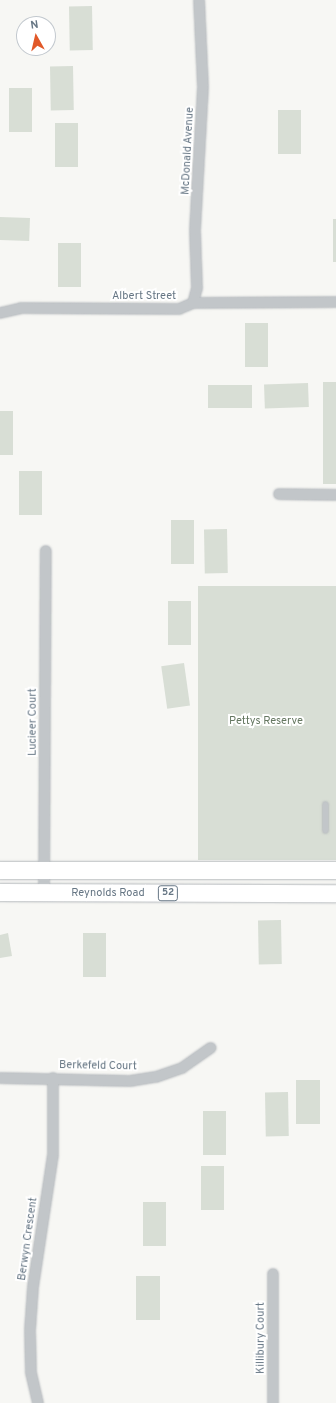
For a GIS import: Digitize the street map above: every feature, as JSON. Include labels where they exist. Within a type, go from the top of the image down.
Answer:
[{"type":"main road","name":"Reynolds Road","points":[[0,870],[336,870]]},
{"type":"main road","name":"Reynolds Road","points":[[0,892],[336,893]]},
{"type":"street","name":"McDonald Avenue","points":[[193,303],[197,288],[195,230],[203,86],[199,0]]},
{"type":"street","name":"Albert Street","points":[[0,312],[21,308],[178,309],[193,303],[336,302]]},
{"type":"street","points":[[279,494],[336,495]]},
{"type":"street","name":"Lucieer Court","points":[[44,893],[46,551]]},
{"type":"street","name":"Berkefeld Court","points":[[0,1078],[130,1080],[156,1077],[182,1068],[211,1048]]},
{"type":"street","name":"Berwyn Crescent","points":[[38,1403],[31,1372],[30,1330],[33,1287],[53,1155],[53,1078]]},
{"type":"street","name":"Killibury Court","points":[[273,1274],[273,1403]]},
{"type":"lane","points":[[325,804],[325,830]]},
{"type":"green space","points":[[69,6],[92,6],[93,50],[70,50]]},
{"type":"green space","points":[[50,66],[73,66],[74,110],[51,110]]},
{"type":"green space","points":[[9,88],[32,88],[32,132],[9,132]]},
{"type":"green space","points":[[278,110],[301,110],[301,154],[278,154]]},
{"type":"green space","points":[[55,123],[78,123],[78,167],[55,167]]},
{"type":"green space","points":[[0,217],[30,218],[29,241],[0,240]]},
{"type":"green space","points":[[333,219],[336,219],[336,262],[333,262]]},
{"type":"green space","points":[[58,243],[81,243],[81,287],[58,287]]},
{"type":"green space","points":[[245,323],[268,323],[268,367],[245,367]]},
{"type":"green space","points":[[323,382],[336,382],[336,484],[323,484]]},
{"type":"green space","points":[[308,383],[309,407],[265,409],[264,385]]},
{"type":"green space","points":[[208,385],[252,385],[252,408],[208,408]]},
{"type":"green space","points":[[0,411],[13,411],[13,455],[0,455]]},
{"type":"green space","points":[[19,471],[42,471],[42,515],[19,515]]},
{"type":"green space","points":[[171,520],[194,520],[194,564],[171,564]]},
{"type":"green space","points":[[204,529],[227,529],[228,573],[205,573]]},
{"type":"green space","name":"Pettys Reserve","points":[[198,586],[336,586],[336,860],[198,860]]},
{"type":"green space","points":[[168,601],[191,601],[191,645],[168,645]]},
{"type":"green space","points":[[184,663],[190,706],[167,709],[161,666]]},
{"type":"green space","points":[[258,920],[281,920],[282,964],[259,964]]},
{"type":"green space","points":[[8,933],[12,956],[0,958],[0,935]]},
{"type":"green space","points":[[83,933],[106,933],[106,977],[83,977]]},
{"type":"green space","points":[[296,1080],[320,1080],[320,1124],[296,1124]]},
{"type":"green space","points":[[265,1092],[288,1092],[289,1136],[266,1136]]},
{"type":"green space","points":[[203,1111],[226,1111],[226,1155],[203,1155]]},
{"type":"green space","points":[[201,1166],[224,1166],[224,1210],[201,1210]]},
{"type":"green space","points":[[143,1202],[166,1202],[166,1246],[143,1246]]},
{"type":"green space","points":[[136,1276],[160,1276],[160,1320],[136,1320]]}]
